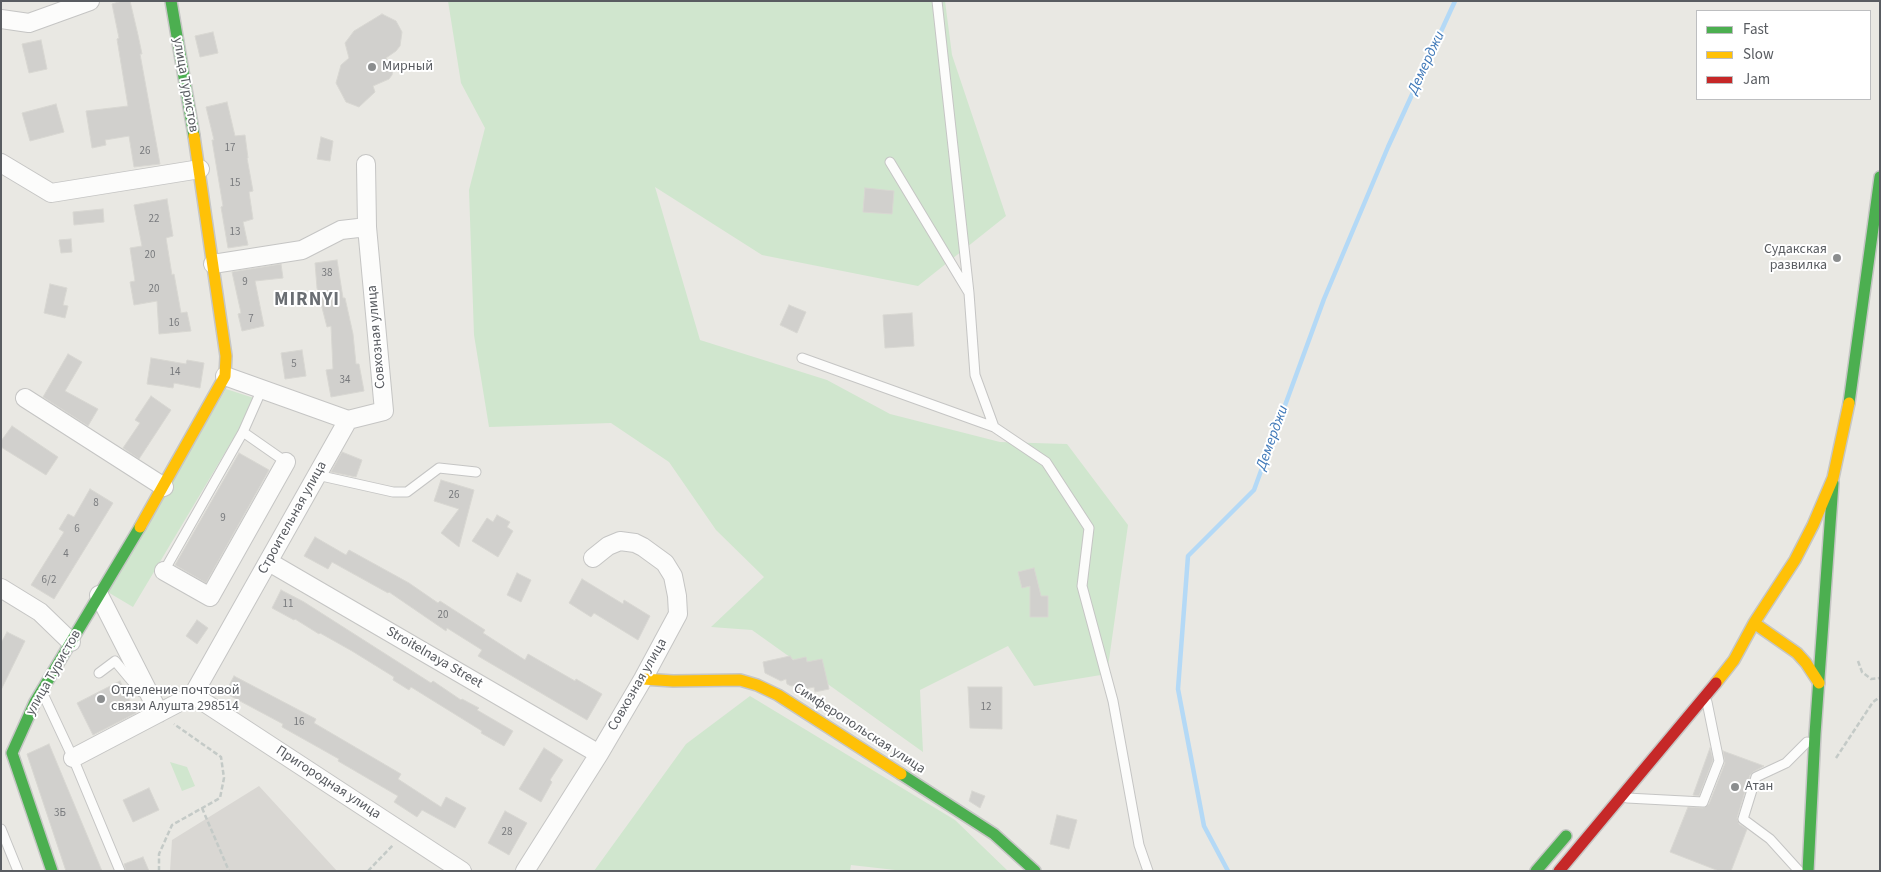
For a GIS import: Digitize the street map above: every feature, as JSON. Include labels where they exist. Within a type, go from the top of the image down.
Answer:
[{"type":"main road","name":"улица Туристов","points":[[52,871],[12,753],[42,692],[164,487],[225,376],[226,356],[200,169],[171,1]]},
{"type":"main road","points":[[1808,871],[1814,734],[1833,478],[1849,404],[1880,177]]},
{"type":"main road","points":[[1559,871],[1734,660],[1754,623],[1795,560],[1813,525],[1833,478]]},
{"type":"main road","points":[[1724,652],[1754,623]]},
{"type":"main road","points":[[1754,623],[1797,653],[1819,683]]},
{"type":"main road","name":"Симферопольская улица","points":[[643,679],[740,680],[757,685],[778,695],[994,834],[1035,871]]},
{"type":"main road","points":[[1536,871],[1574,826]]},
{"type":"street","points":[[1,19],[29,23],[90,1]]},
{"type":"street","points":[[1,163],[51,193],[200,169]]},
{"type":"street","points":[[213,264],[302,250],[341,230],[367,227],[366,164]]},
{"type":"street","name":"Совхозная улица","points":[[348,420],[384,411],[367,227]]},
{"type":"street","points":[[225,376],[348,420]]},
{"type":"street","points":[[25,398],[164,487]]},
{"type":"street","name":"Строительная улица","points":[[193,695],[348,420]]},
{"type":"street","points":[[164,571],[210,597],[286,462]]},
{"type":"street","name":"Совхозная улица","points":[[525,871],[599,754],[678,614],[678,596],[673,576],[665,563],[635,543],[620,541],[608,546],[593,558]]},
{"type":"street","name":"Stroitelnaya Street","points":[[270,560],[599,754]]},
{"type":"street","points":[[1,588],[40,612],[71,642]]},
{"type":"street","points":[[99,595],[159,713]]},
{"type":"street","points":[[73,758],[193,695]]},
{"type":"street","name":"Пригородная улица","points":[[193,695],[462,871]]},
{"type":"lane","points":[[937,1],[969,293],[975,375],[994,427]]},
{"type":"lane","points":[[890,162],[969,293]]},
{"type":"lane","points":[[802,358],[994,427],[1046,462],[1089,528],[1082,586],[1112,700],[1139,845],[1148,871]]},
{"type":"lane","points":[[164,571],[243,432],[262,389]]},
{"type":"lane","points":[[243,432],[286,462]]},
{"type":"lane","points":[[317,475],[393,492],[407,492],[439,468],[476,472]]},
{"type":"lane","points":[[99,673],[115,661],[159,713]]},
{"type":"lane","points":[[42,692],[73,758],[120,871]]},
{"type":"lane","points":[[1622,797],[1703,802],[1718,761],[1705,697]]},
{"type":"lane","points":[[1799,871],[1770,839],[1743,819],[1756,777],[1786,763],[1814,734]]},
{"type":"lane","points":[[1,829],[18,871]]},
{"type":"path","points":[[1858,661],[1862,672],[1871,679],[1880,678]]},
{"type":"path","points":[[1832,765],[1873,702],[1880,697]]},
{"type":"path","points":[[158,871],[159,854],[172,825],[220,798],[224,778],[221,757],[159,713]]},
{"type":"path","points":[[202,808],[229,871]]},
{"type":"path","points":[[368,871],[404,833]]},
{"type":"shaded area","points":[[259,786],[337,871],[170,871],[172,840]]},
{"type":"green space","points":[[448,1],[945,1],[952,55],[1006,216],[918,286],[762,255],[655,187],[700,340],[827,380],[890,414],[1000,442],[1067,444],[1128,525],[1107,674],[1034,686],[1008,646],[920,690],[923,752],[752,630],[711,627],[764,577],[716,530],[669,462],[611,423],[489,427],[474,335],[469,190],[485,128],[461,83]]},
{"type":"green space","points":[[226,389],[257,399],[133,607],[106,591]]},
{"type":"green space","points":[[750,696],[955,820],[1008,871],[904,871],[851,865],[850,871],[594,871],[686,744]]},
{"type":"green space","points":[[170,762],[187,767],[195,786],[182,791]]},
{"type":"building","points":[[130,1],[138,35],[160,164],[134,167],[129,136],[105,140],[106,145],[92,148],[86,111],[128,106],[117,39],[119,38],[112,4]]},
{"type":"building","points":[[382,14],[396,21],[402,32],[400,46],[386,58],[393,69],[392,75],[389,79],[373,86],[375,92],[359,107],[346,102],[336,83],[341,65],[349,58],[345,43],[354,31]]},
{"type":"building","points":[[213,32],[218,53],[200,57],[195,36]]},
{"type":"building","points":[[41,40],[47,69],[29,73],[22,44]]},
{"type":"building","points":[[227,102],[235,136],[245,135],[253,191],[249,192],[253,219],[243,222],[248,245],[228,248],[212,140],[214,140],[206,107]]},
{"type":"building","points":[[56,104],[64,132],[30,141],[22,113]]},
{"type":"building","points":[[321,137],[333,141],[330,161],[317,159]]},
{"type":"building","points":[[865,188],[894,191],[892,214],[863,212]]},
{"type":"building","points":[[167,199],[173,236],[166,238],[172,275],[174,274],[181,313],[187,312],[191,331],[159,334],[157,301],[134,305],[130,282],[135,281],[130,248],[142,246],[134,205]]},
{"type":"building","points":[[103,209],[104,222],[74,225],[73,212]]},
{"type":"building","points":[[71,239],[72,252],[61,253],[59,240]]},
{"type":"building","points":[[337,260],[343,298],[345,298],[353,334],[356,364],[359,364],[364,391],[331,397],[326,370],[333,369],[331,326],[327,327],[317,288],[315,263]]},
{"type":"building","points":[[281,264],[283,278],[255,281],[264,326],[242,331],[238,314],[241,313],[232,272]]},
{"type":"building","points":[[50,284],[67,288],[63,305],[68,306],[65,318],[44,313]]},
{"type":"building","points":[[789,305],[806,312],[797,333],[780,325]]},
{"type":"building","points":[[912,313],[914,346],[885,348],[883,315]]},
{"type":"building","points":[[302,350],[306,376],[285,379],[281,353]]},
{"type":"building","points":[[68,354],[82,362],[65,391],[98,409],[88,426],[43,397]]},
{"type":"building","points":[[151,358],[186,364],[187,360],[204,363],[200,388],[174,383],[173,388],[147,384]]},
{"type":"building","points":[[151,396],[171,410],[139,459],[123,448],[140,423],[135,420]]},
{"type":"building","points":[[12,426],[58,457],[46,475],[1,447],[1,441]]},
{"type":"building","points":[[342,452],[362,460],[356,477],[331,472]]},
{"type":"building","points":[[239,453],[269,470],[206,583],[175,565]]},
{"type":"building","points":[[441,480],[474,490],[459,547],[441,533],[459,509],[434,501]]},
{"type":"building","points":[[90,489],[113,503],[54,599],[31,585],[64,532],[59,529],[68,514],[74,517]]},
{"type":"building","points":[[497,515],[510,522],[507,527],[513,531],[498,557],[472,541],[487,518],[493,522]]},
{"type":"building","points":[[315,537],[346,555],[349,550],[409,583],[438,603],[440,601],[485,630],[483,633],[525,660],[528,654],[602,694],[587,720],[478,656],[482,650],[447,628],[446,631],[389,592],[332,562],[328,569],[304,556]]},
{"type":"building","points":[[1034,568],[1041,596],[1048,596],[1048,617],[1030,617],[1030,586],[1022,588],[1018,572]]},
{"type":"building","points":[[517,573],[531,580],[521,602],[507,595]]},
{"type":"building","points":[[582,579],[623,604],[624,600],[650,616],[638,640],[594,613],[591,617],[569,603]]},
{"type":"building","points":[[281,590],[304,602],[431,683],[433,681],[461,700],[479,708],[477,710],[513,731],[504,746],[411,687],[409,690],[393,680],[394,677],[352,651],[272,608]]},
{"type":"building","points":[[197,620],[208,628],[197,644],[186,636]]},
{"type":"building","points":[[7,632],[25,641],[1,690],[1,643]]},
{"type":"building","points":[[790,656],[793,660],[806,657],[807,662],[822,659],[829,689],[815,692],[814,687],[800,690],[798,685],[791,686],[787,684],[786,679],[781,681],[765,673],[763,662]]},
{"type":"building","points":[[234,676],[316,719],[314,723],[401,774],[398,779],[441,807],[446,797],[466,808],[455,828],[422,810],[417,817],[394,802],[398,796],[338,761],[339,759],[282,727],[283,724],[225,693]]},
{"type":"building","points":[[120,681],[136,713],[93,735],[77,703]]},
{"type":"building","points":[[968,687],[1002,687],[1002,729],[970,728]]},
{"type":"building","points":[[49,744],[102,871],[66,871],[27,754]]},
{"type":"building","points":[[544,748],[563,760],[550,780],[552,782],[541,802],[519,789]]},
{"type":"building","points":[[1710,748],[1713,760],[1699,796],[1693,795]]},
{"type":"building","points":[[1723,751],[1764,766],[1750,775],[1737,818],[1739,824],[1747,829],[1731,871],[1719,871],[1670,852],[1688,807],[1703,808],[1709,804],[1725,763]]},
{"type":"building","points":[[149,788],[159,810],[133,822],[123,800]]},
{"type":"building","points":[[972,791],[985,796],[980,808],[969,801]]},
{"type":"building","points":[[505,811],[527,823],[509,855],[488,843]]},
{"type":"building","points":[[1057,815],[1077,820],[1069,849],[1050,844]]},
{"type":"building","points":[[143,857],[149,871],[126,871],[124,864]]},
{"type":"waterway","name":"Демерджи","points":[[1228,871],[1204,826],[1178,689],[1188,556],[1254,490],[1324,299],[1388,147],[1455,1]]},
{"type":"traffic: fast","points":[[171,1],[194,136]]},
{"type":"traffic: fast","points":[[1849,403],[1880,177]]},
{"type":"traffic: fast","points":[[1808,871],[1815,734],[1833,483]]},
{"type":"traffic: fast","points":[[52,871],[12,753],[35,702],[140,527]]},
{"type":"traffic: fast","points":[[901,774],[994,834],[1035,871]]},
{"type":"traffic: fast","points":[[1536,871],[1566,836]]},
{"type":"traffic: slow","points":[[140,527],[225,376],[226,356],[194,136]]},
{"type":"traffic: slow","points":[[1716,683],[1734,660],[1754,623],[1795,560],[1813,525],[1833,478],[1849,403]]},
{"type":"traffic: slow","points":[[1754,623],[1797,653],[1819,683]]},
{"type":"traffic: slow","points":[[643,679],[673,681],[740,680],[757,685],[778,695],[901,774]]},
{"type":"traffic: jam","points":[[1559,871],[1716,683]]},
{"type":"place","name":"Мирный","points":[[372,67]]},
{"type":"place","name":"Судакская развилка","points":[[1837,258]]},
{"type":"place","name":"Отделение почтовой связи Алушта 298514","points":[[101,699]]},
{"type":"place","name":"Атан","points":[[1735,787]]},
{"type":"district","name":"MIRNYI","points":[[307,301]]}]
